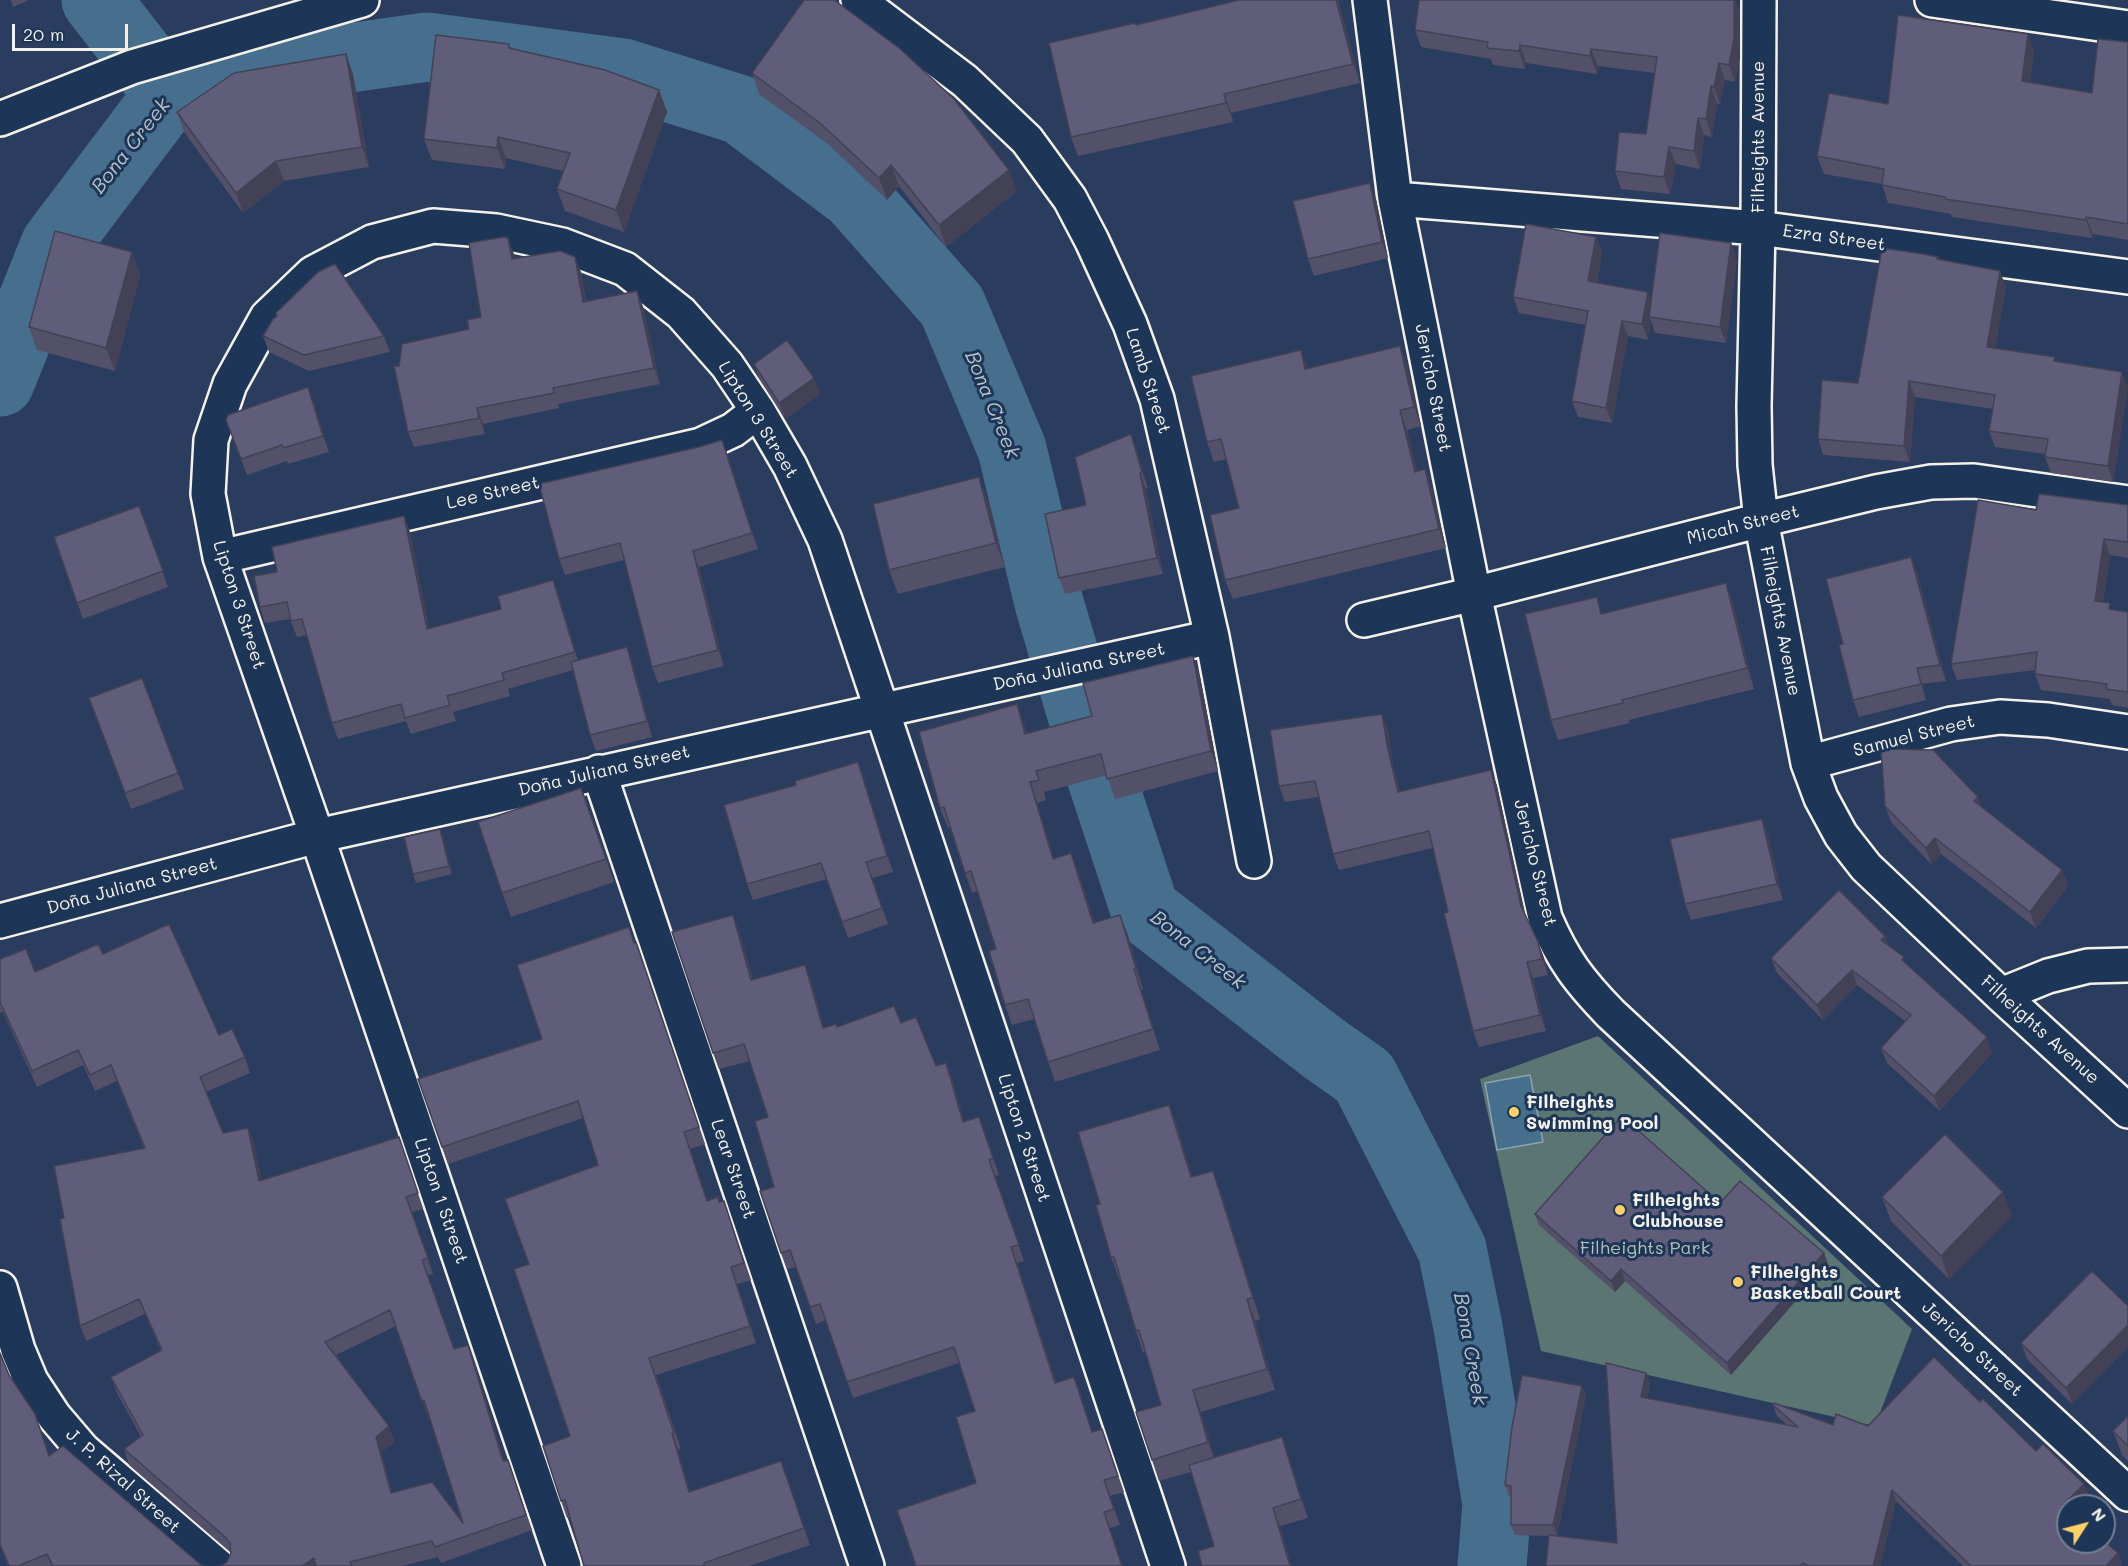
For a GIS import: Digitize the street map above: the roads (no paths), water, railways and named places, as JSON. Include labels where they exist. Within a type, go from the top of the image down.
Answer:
[{"type":"street","points":[[0,119],[147,63],[362,0]]},
{"type":"street","name":"Lamb Street","points":[[858,0],[965,81],[1028,140],[1070,199],[1092,241],[1130,324],[1157,399],[1212,637],[1254,861]]},
{"type":"street","name":"Jericho Street","points":[[1370,0],[1395,199],[1474,594],[1545,918],[1558,947],[1580,981],[1611,1014],[2128,1494]]},
{"type":"street","name":"Filheights Avenue","points":[[1759,0],[1755,465],[1761,520],[1808,763],[1821,798],[1841,836],[1866,867],[2128,1111]]},
{"type":"street","points":[[1932,0],[2128,28]]},
{"type":"street","name":"Ezra Street","points":[[1395,199],[1758,228],[2128,277]]},
{"type":"street","name":"Lipton 3 Street","points":[[317,836],[220,557],[208,494],[212,440],[230,384],[267,317],[313,273],[372,242],[433,226],[496,231],[562,244],[625,269],[681,313],[727,365],[758,411],[790,466],[825,540],[881,709]]},
{"type":"street","name":"Lee Street","points":[[220,557],[701,445],[733,430],[758,411]]},
{"type":"street","name":"Micah Street","points":[[1364,620],[1876,492],[1931,482],[1974,481],[2128,503]]},
{"type":"street","name":"Doña Juliana Street","points":[[0,921],[317,836],[1212,637]]},
{"type":"street","name":"Lipton 2 Street","points":[[881,709],[1168,1566]]},
{"type":"street","name":"Samuel Street","points":[[1808,763],[1951,724],[2000,717],[2048,720],[2128,732]]},
{"type":"street","name":"Lear Street","points":[[599,772],[867,1566]]},
{"type":"street","name":"Lipton 1 Street","points":[[317,836],[564,1566]]},
{"type":"street","points":[[2001,995],[2048,976],[2088,966],[2128,965]]},
{"type":"street","name":"J. P. Rizal Street","points":[[0,1288],[18,1350],[31,1382],[54,1416],[83,1450],[218,1566]]},
{"type":"water","name":"Filheights Swimming Pool","points":[[1530,1075],[1543,1142],[1497,1150],[1485,1083]]},
{"type":"waterway","points":[[96,0],[169,94]]},
{"type":"waterway","name":"Bona Creek","points":[[0,382],[55,245],[169,94],[342,59],[427,47],[623,73],[741,110],[855,196],[952,306],[1012,449],[1049,603],[1093,752],[1145,910],[1323,1048],[1364,1077],[1452,1249],[1468,1327],[1497,1504],[1492,1566]]},
{"type":"place","name":"Filheights Swimming Pool","points":[[1514,1112]]},
{"type":"place","name":"Filheights Clubhouse","points":[[1620,1210]]},
{"type":"place","name":"Filheights Basketball Court","points":[[1738,1282]]},
{"type":"park label","name":"Filheights Park","points":[[1645,1248]]}]
